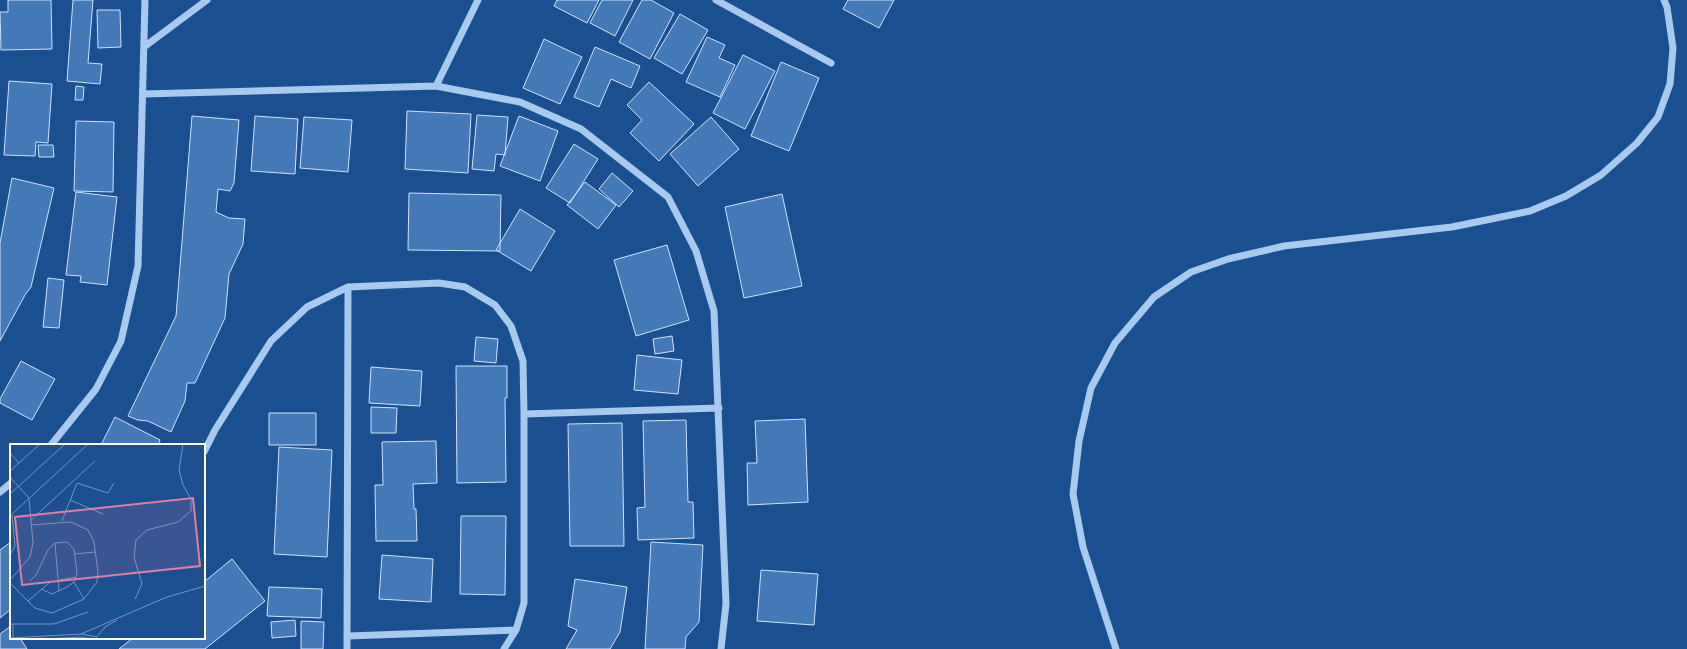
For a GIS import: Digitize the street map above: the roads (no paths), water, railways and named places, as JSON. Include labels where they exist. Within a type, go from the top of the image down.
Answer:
[{"type":"street","points":[[52,444],[96,389],[121,341],[138,266],[145,0]]},
{"type":"street","points":[[144,47],[207,0]]},
{"type":"street","points":[[436,86],[478,0]]},
{"type":"street","points":[[716,0],[831,63]]},
{"type":"street","points":[[1116,649],[1083,547],[1073,494],[1079,441],[1092,388],[1115,343],[1120,337],[1154,297],[1191,272],[1228,258],[1284,246],[1452,227],[1530,211],[1566,196],[1601,175],[1637,143],[1658,116],[1670,84],[1672,48],[1667,7],[1664,0]]},
{"type":"street","points":[[143,94],[436,86],[520,102],[581,129],[668,197],[696,251],[714,311],[726,604],[721,649]]},
{"type":"street","points":[[205,450],[215,430],[271,341],[306,307],[348,287],[440,283],[465,287],[495,305],[512,326],[523,361],[524,603],[516,630],[504,649]]},
{"type":"street","points":[[347,649],[348,287]]},
{"type":"street","points":[[524,414],[719,408]]},
{"type":"street","points":[[0,492],[10,483]]},
{"type":"street","points":[[348,636],[516,630]]}]
